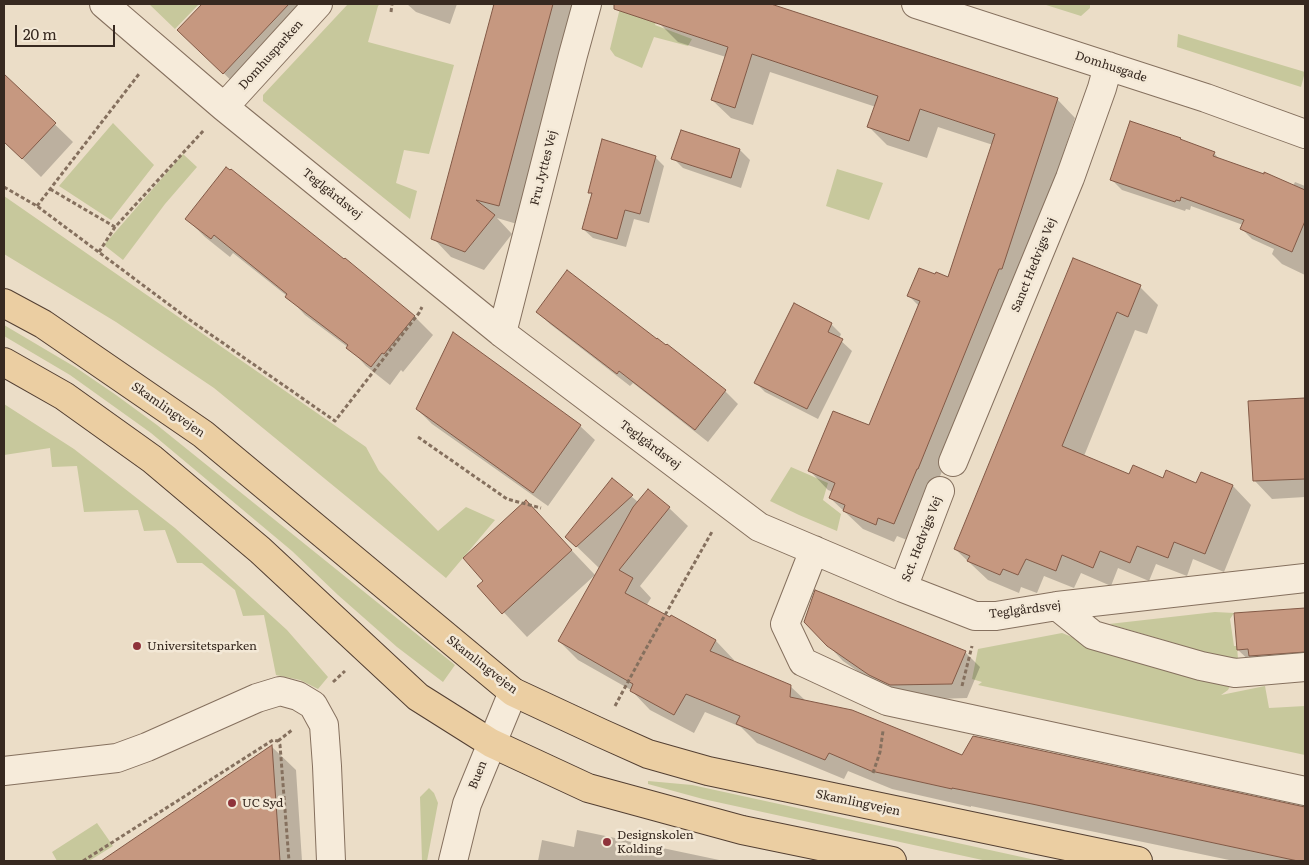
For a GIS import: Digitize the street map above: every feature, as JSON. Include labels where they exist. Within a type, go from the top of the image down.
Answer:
[{"type":"main road","name":"Skamlingvejen","points":[[4,302],[43,324],[203,434],[513,692],[648,754],[708,772],[1138,861]]},
{"type":"main road","points":[[4,362],[64,396],[152,459],[260,550],[418,696],[491,743],[588,788],[742,830],[892,861]]},
{"type":"street","name":"Teglgårdsvej","points":[[104,4],[224,107],[502,333],[759,527],[903,588],[975,616],[996,616],[1057,606],[1305,578]]},
{"type":"street","name":"Domhusparken","points":[[224,107],[318,4]]},
{"type":"street","name":"Fru Jyttes Vej","points":[[502,333],[587,4]]},
{"type":"street","name":"Domhusgade","points":[[916,4],[1206,98],[1305,134]]},
{"type":"street","name":"Sanct Hedvigs Vej","points":[[954,462],[1070,178],[1108,66]]},
{"type":"street","name":"Sct. Hedvigs Vej","points":[[903,588],[940,491]]},
{"type":"street","points":[[814,550],[785,624],[803,662],[887,701],[1305,791]]},
{"type":"street","points":[[1057,606],[1093,635],[1201,666],[1235,673],[1305,667]]},
{"type":"street","points":[[4,771],[117,758],[147,747],[256,698],[280,692],[298,696],[313,705],[324,725],[331,861]]},
{"type":"street","name":"Buen","points":[[453,861],[467,804],[513,692]]},
{"type":"path","points":[[391,12],[392,4]]},
{"type":"path","points":[[37,206],[158,50]]},
{"type":"path","points":[[99,252],[115,227],[224,107]]},
{"type":"path","points":[[4,187],[37,206],[187,318],[335,421],[419,313]]},
{"type":"path","points":[[50,189],[115,227]]},
{"type":"path","points":[[418,437],[507,499],[541,508]]},
{"type":"path","points":[[600,733],[728,503]]},
{"type":"path","points":[[963,684],[972,649]]},
{"type":"path","points":[[880,752],[883,725]]},
{"type":"path","points":[[83,861],[273,740],[278,741],[280,745],[290,861]]},
{"type":"green space","points":[[149,4],[199,4],[175,29]]},
{"type":"green space","points":[[348,4],[380,4],[368,42],[454,65],[429,154],[404,150],[396,183],[417,191],[410,219],[263,101],[263,95]]},
{"type":"green space","points":[[621,4],[662,4],[655,25],[692,39],[688,46],[654,37],[642,68],[615,56],[610,49]]},
{"type":"green space","points":[[1043,4],[1090,4],[1090,8],[1081,16]]},
{"type":"green space","points":[[1178,34],[1305,72],[1301,87],[1177,47]]},
{"type":"green space","points":[[113,123],[154,165],[111,220],[59,186]]},
{"type":"green space","points":[[183,154],[197,167],[165,204],[123,260],[104,245]]},
{"type":"green space","points":[[837,169],[883,183],[869,220],[826,206]]},
{"type":"green space","points":[[4,196],[366,447],[379,471],[438,531],[466,507],[495,520],[446,578],[214,388],[116,322],[4,254]]},
{"type":"green space","points":[[4,325],[75,367],[157,425],[455,665],[443,682],[397,647],[292,551],[151,433],[70,375],[4,336]]},
{"type":"green space","points":[[4,404],[74,449],[175,528],[287,630],[328,677],[318,689],[300,680],[276,675],[264,615],[243,616],[235,590],[202,563],[177,563],[165,530],[144,531],[138,510],[84,512],[77,466],[52,467],[50,448],[4,455]]},
{"type":"green space","points":[[791,467],[828,483],[823,500],[841,514],[837,531],[770,501]]},
{"type":"green space","points":[[1215,612],[1234,613],[1230,619],[1234,646],[1237,646],[1238,659],[1225,658],[1109,624]]},
{"type":"green space","points":[[1062,633],[1106,650],[1231,684],[1228,690],[1221,695],[1265,686],[1269,708],[1305,706],[1305,755],[978,685],[982,682],[972,679],[978,649]]},
{"type":"green space","points":[[648,781],[692,785],[1040,861],[987,861],[703,799],[648,784]]},
{"type":"green space","points":[[429,788],[434,793],[438,803],[427,861],[422,861],[420,797]]},
{"type":"green space","points":[[97,823],[113,846],[89,861],[57,861],[52,852]]},
{"type":"building","points":[[202,4],[289,4],[223,74],[177,30]]},
{"type":"building","points":[[494,4],[553,4],[499,206],[476,200],[495,215],[465,252],[431,239]]},
{"type":"building","points":[[614,4],[771,4],[1058,98],[1002,269],[999,269],[894,524],[878,518],[876,525],[843,511],[845,505],[829,498],[835,483],[808,471],[833,411],[869,425],[920,301],[907,296],[919,268],[948,277],[995,134],[920,109],[909,141],[867,127],[878,96],[752,54],[735,108],[711,100],[728,47],[614,9]]},
{"type":"building","points":[[4,74],[56,123],[22,159],[4,142]]},
{"type":"building","points":[[1130,121],[1181,138],[1215,152],[1213,156],[1264,174],[1264,172],[1305,190],[1305,221],[1292,252],[1240,229],[1244,220],[1181,197],[1180,201],[1176,200],[1175,202],[1110,180]]},
{"type":"building","points":[[681,130],[740,149],[731,178],[671,159]]},
{"type":"building","points":[[602,139],[656,156],[640,214],[625,210],[617,239],[582,229],[592,193],[588,193]]},
{"type":"building","points":[[226,167],[345,258],[415,316],[371,367],[346,348],[348,345],[285,297],[287,294],[214,235],[211,239],[185,219]]},
{"type":"building","points":[[1073,258],[1141,285],[1128,317],[1117,312],[1062,446],[1129,474],[1133,465],[1163,478],[1166,470],[1196,483],[1201,472],[1233,485],[1205,554],[1174,542],[1168,558],[1137,546],[1130,563],[1100,551],[1093,568],[1062,555],[1056,571],[1026,559],[1018,575],[1003,569],[1000,575],[967,561],[970,556],[954,549]]},
{"type":"building","points":[[567,270],[726,390],[695,430],[619,371],[617,374],[536,312]]},
{"type":"building","points":[[794,303],[832,323],[828,332],[843,339],[807,409],[754,383]]},
{"type":"building","points":[[453,332],[581,425],[533,493],[416,409]]},
{"type":"building","points":[[1305,398],[1305,479],[1253,481],[1248,401]]},
{"type":"building","points":[[612,478],[633,495],[576,547],[565,537]]},
{"type":"building","points":[[648,489],[670,507],[619,570],[633,578],[625,593],[670,617],[671,615],[716,640],[710,651],[791,685],[790,697],[852,710],[962,755],[973,736],[1305,807],[1305,861],[871,771],[829,753],[825,760],[736,724],[740,716],[686,694],[674,715],[630,691],[633,684],[558,641],[633,507]]},
{"type":"building","points":[[526,500],[572,550],[502,614],[477,586],[483,581],[463,558]]},
{"type":"building","points":[[815,590],[966,651],[952,684],[890,685],[869,675],[827,646],[804,622]]},
{"type":"building","points":[[1305,608],[1305,652],[1249,656],[1248,649],[1237,650],[1234,613]]},
{"type":"building","name":"UC Syd","points":[[272,745],[280,861],[101,861]]},
{"type":"place","name":"Universitetsparken","points":[[137,646]]},
{"type":"place","name":"UC Syd","points":[[232,803]]},
{"type":"place","name":"Designskolen Kolding","points":[[607,842]]}]
